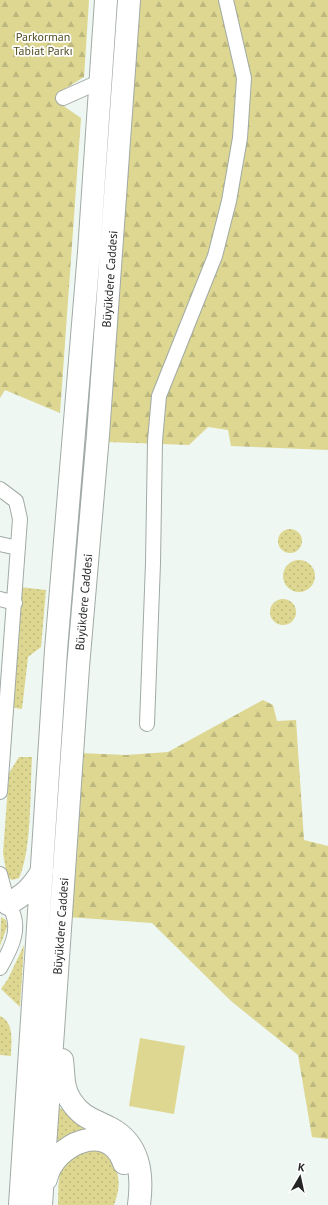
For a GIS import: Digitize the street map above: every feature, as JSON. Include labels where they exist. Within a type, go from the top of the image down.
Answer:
[{"type":"main road","name":"Büyükdere Caddesi","points":[[20,1205],[56,650],[70,491],[106,0]]},
{"type":"main road","name":"Büyükdere Caddesi","points":[[42,1199],[129,0]]},
{"type":"main road","points":[[70,491],[81,503],[79,555],[85,590]]},
{"type":"main road","points":[[4,904],[24,895],[36,882],[42,871]]},
{"type":"main road","points":[[54,1032],[61,1055],[64,1086],[70,1100],[86,1118],[110,1128],[119,1134],[134,1149],[141,1176],[139,1205]]},
{"type":"main road","points":[[42,1199],[46,1175],[54,1161],[66,1148],[81,1141],[92,1139],[111,1146],[118,1151],[123,1159],[129,1182],[124,1205]]},
{"type":"street","points":[[147,724],[153,563],[155,442],[159,396],[215,256],[229,201],[240,138],[244,78],[226,0]]},
{"type":"street","points":[[63,98],[101,81]]},
{"type":"street","points":[[0,489],[16,501],[20,519],[15,603],[5,672],[0,792]]},
{"type":"street","points":[[0,544],[18,548]]},
{"type":"street","points":[[0,599],[15,603]]},
{"type":"street","points":[[0,874],[4,904],[14,915],[16,924],[14,940],[0,968]]},
{"type":"green space","name":"Parkorman Tabiat Parkı","points":[[0,0],[89,0],[84,77],[61,91],[65,107],[81,118],[60,413],[5,390],[0,398]]},
{"type":"green space","points":[[138,0],[328,0],[328,450],[231,446],[228,430],[208,427],[189,445],[108,442]]},
{"type":"green space","points":[[290,529],[295,530],[301,536],[301,546],[295,552],[290,553],[285,552],[279,546],[278,541],[279,536],[285,530]]},
{"type":"green space","points":[[296,560],[302,560],[312,567],[315,576],[314,582],[308,589],[302,592],[296,592],[286,585],[283,579],[283,573],[290,563]]},
{"type":"green space","points":[[20,587],[46,590],[41,647],[28,657],[22,709],[9,707]]},
{"type":"green space","points":[[283,599],[292,603],[296,612],[292,621],[283,625],[274,621],[270,612],[274,603]]},
{"type":"green space","points":[[263,700],[273,705],[277,721],[296,720],[304,840],[328,846],[328,1139],[312,1137],[298,1055],[231,1001],[152,923],[68,917],[80,753],[126,755],[168,752]]},
{"type":"green space","points":[[19,757],[32,757],[30,819],[23,866],[19,878],[12,880],[7,876],[3,853],[9,773]]},
{"type":"green space","points":[[1,917],[6,920],[7,927],[0,946]]},
{"type":"green space","points":[[24,945],[20,1007],[1,989],[8,979]]},
{"type":"green space","points":[[0,1016],[5,1019],[10,1028],[11,1056],[0,1055]]},
{"type":"green space","points":[[140,1038],[185,1046],[174,1114],[129,1106]]},
{"type":"green space","points":[[58,1106],[68,1115],[92,1130],[57,1146]]},
{"type":"green space","points":[[93,1148],[108,1158],[117,1171],[118,1187],[114,1205],[58,1205],[59,1177],[63,1164],[74,1154]]}]
